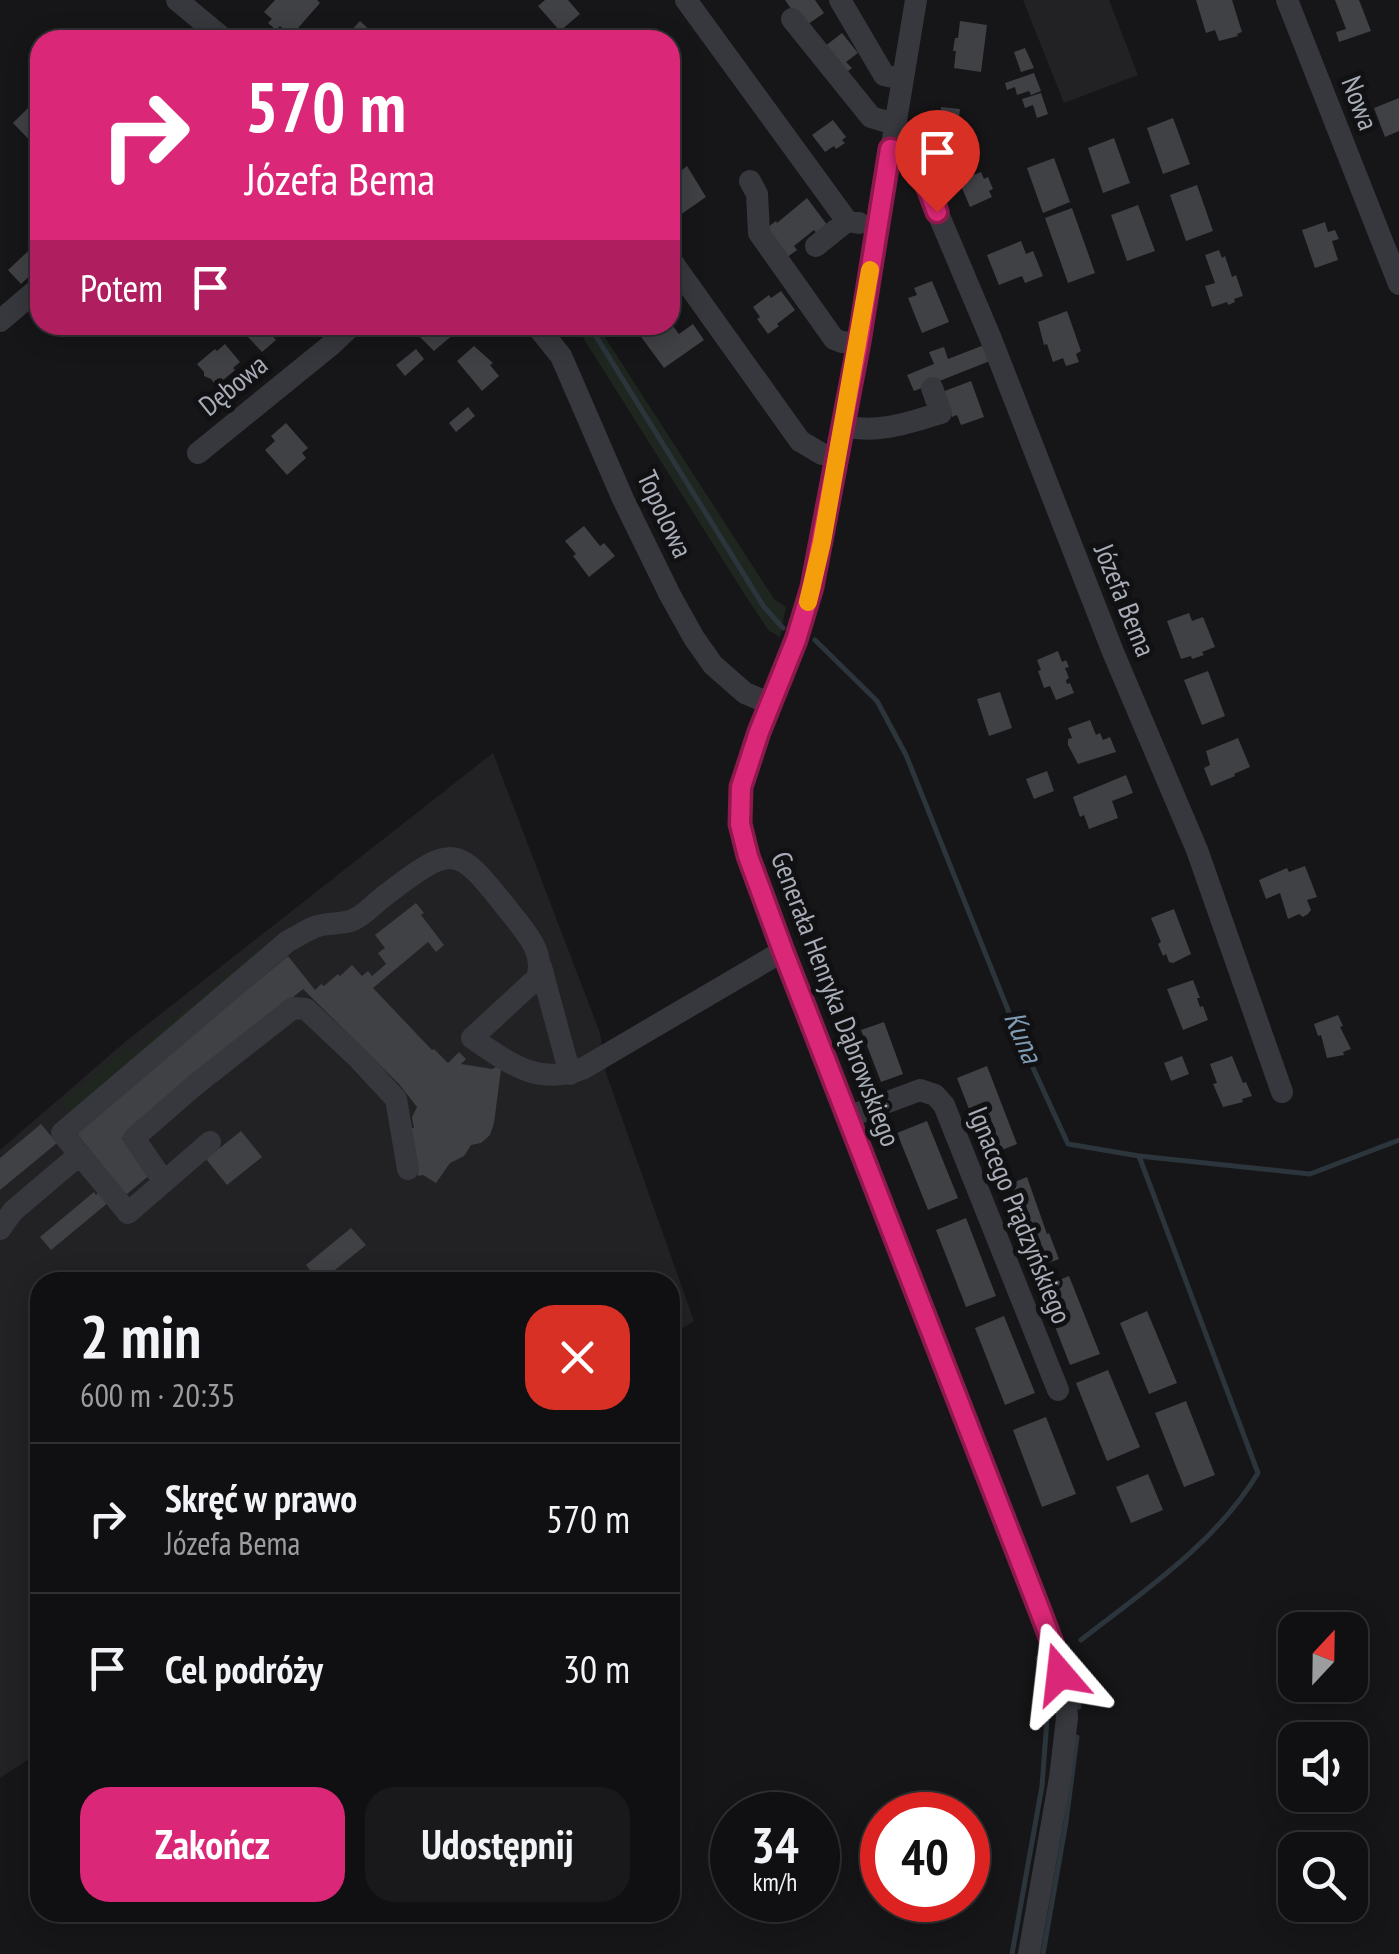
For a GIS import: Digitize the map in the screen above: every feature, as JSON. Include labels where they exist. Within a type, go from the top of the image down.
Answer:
[{"type":"street","points":[[177,0],[213,30]]},
{"type":"street","points":[[686,0],[848,221],[877,227]]},
{"type":"street","points":[[840,0],[884,75],[902,80]]},
{"type":"street","name":"Generała Henryka Dąbrowskiego","points":[[916,0],[859,342],[809,598],[743,778],[740,824],[783,951],[1054,1648],[1067,1718],[1029,1954]]},
{"type":"street","name":"Nowa","points":[[1287,0],[1399,284]]},
{"type":"street","points":[[792,19],[871,117],[894,124]]},
{"type":"street","name":"Józefa Bema","points":[[890,149],[901,151],[917,164],[983,320],[1113,652],[1197,850],[1282,1092]]},
{"type":"street","points":[[750,181],[757,194],[759,233],[775,258],[834,339],[859,342]]},
{"type":"street","points":[[816,246],[848,221]]},
{"type":"street","points":[[680,273],[800,441],[810,449],[838,457]]},
{"type":"street","points":[[0,321],[30,296]]},
{"type":"street","name":"Dębowa","points":[[198,453],[342,335]]},
{"type":"street","name":"Topolowa","points":[[544,335],[561,356],[624,499],[694,638],[713,665],[745,693],[771,704]]},
{"type":"street","points":[[843,426],[890,428],[941,413],[932,388]]},
{"type":"street","points":[[210,1142],[128,1213],[62,1133],[288,941],[315,926],[353,920],[423,867],[448,857],[459,859],[478,872],[540,957],[570,1074]]},
{"type":"street","points":[[541,967],[538,978],[472,1038],[511,1064],[554,1077],[570,1074],[619,1048],[783,951]]},
{"type":"street","points":[[164,1182],[134,1138],[293,1008],[306,1010],[396,1099],[408,1169]]},
{"type":"street","name":"Ignacego Prądzyńskiego","points":[[848,1117],[920,1090],[935,1095],[944,1105],[1058,1390]]},
{"type":"street","points":[[0,1229],[13,1211],[79,1154]]},
{"type":"shaded area","points":[[1023,0],[1109,0],[1138,75],[1064,103]]},
{"type":"shaded area","points":[[581,335],[603,335],[774,599],[786,607],[780,637],[769,631]]},
{"type":"shaded area","points":[[493,753],[600,1033],[606,1073],[677,1272],[30,1272],[30,1758],[0,1778],[0,1150],[125,1042]]},
{"type":"shaded area","points":[[256,951],[262,959],[75,1116],[61,1103],[129,1047],[134,1052]]},
{"type":"shaded area","points":[[680,1282],[694,1321],[680,1330]]},
{"type":"building","points":[[275,0],[320,3],[296,30],[280,26],[276,30],[264,12]]},
{"type":"building","points":[[545,0],[568,0],[580,14],[559,30],[538,6]]},
{"type":"building","points":[[785,0],[815,0],[824,13],[804,27]]},
{"type":"building","points":[[1196,0],[1232,0],[1242,32],[1219,41],[1215,30],[1206,33]]},
{"type":"building","points":[[1335,0],[1359,0],[1371,31],[1339,42],[1336,32],[1346,29]]},
{"type":"building","points":[[360,21],[370,30],[352,30]]},
{"type":"building","points":[[960,21],[987,25],[981,72],[954,68],[953,51]]},
{"type":"building","points":[[842,33],[858,53],[846,62],[852,68],[842,76],[820,50]]},
{"type":"building","points":[[1025,48],[1034,68],[1021,72],[1014,52]]},
{"type":"building","points":[[1034,73],[1041,91],[1017,95],[1015,87],[1007,90],[1005,83]]},
{"type":"building","points":[[1041,93],[1048,114],[1037,118],[1033,105],[1025,108],[1022,99]]},
{"type":"building","points":[[1399,98],[1399,131],[1385,137],[1374,108]]},
{"type":"building","points":[[30,106],[30,141],[13,123]]},
{"type":"building","points":[[941,107],[960,109],[958,124],[939,121]]},
{"type":"building","points":[[1173,118],[1190,164],[1163,174],[1147,128]]},
{"type":"building","points":[[833,120],[846,137],[842,140],[845,143],[825,152],[812,135]]},
{"type":"building","points":[[1114,138],[1130,183],[1103,193],[1088,148]]},
{"type":"building","points":[[1054,158],[1070,202],[1043,213],[1027,168]]},
{"type":"building","points":[[687,166],[706,197],[680,215],[680,171]]},
{"type":"building","points":[[981,172],[984,179],[988,177],[992,197],[970,207],[959,181]]},
{"type":"building","points":[[1197,185],[1213,231],[1186,241],[1170,195]]},
{"type":"building","points":[[807,198],[828,226],[817,234],[814,230],[786,258],[764,230]]},
{"type":"building","points":[[1138,205],[1155,251],[1127,261],[1111,215]]},
{"type":"building","points":[[1072,208],[1095,273],[1068,283],[1045,218]]},
{"type":"building","points":[[1325,222],[1328,232],[1335,230],[1339,239],[1332,241],[1338,260],[1315,268],[1302,230]]},
{"type":"building","points":[[1021,241],[1026,254],[1033,251],[1043,276],[1025,283],[1022,276],[999,285],[987,255]]},
{"type":"building","points":[[30,249],[30,275],[21,284],[8,270]]},
{"type":"building","points":[[1219,250],[1232,277],[1236,275],[1243,296],[1228,305],[1227,302],[1212,307],[1205,286],[1215,283],[1205,255]]},
{"type":"building","points":[[932,281],[949,322],[922,333],[908,298],[917,295],[914,288]]},
{"type":"building","points":[[781,291],[795,310],[768,334],[753,307]]},
{"type":"building","points":[[1067,311],[1081,351],[1076,354],[1079,362],[1066,366],[1063,358],[1053,362],[1038,322]]},
{"type":"building","points":[[693,324],[704,340],[664,368],[640,335],[680,335]]},
{"type":"building","points":[[272,335],[276,340],[262,352],[247,336]]},
{"type":"building","points":[[418,335],[453,335],[434,351]]},
{"type":"building","points":[[225,344],[240,362],[216,386],[197,364]]},
{"type":"building","points":[[984,345],[990,361],[914,391],[907,375],[934,364],[929,352],[944,347],[948,359]]},
{"type":"building","points":[[474,346],[493,363],[490,365],[499,376],[482,391],[457,361]]},
{"type":"building","points":[[416,349],[424,359],[405,376],[396,365]]},
{"type":"building","points":[[971,381],[984,417],[961,425],[957,415],[952,417],[942,392]]},
{"type":"building","points":[[468,407],[475,416],[456,432],[449,423]]},
{"type":"building","points":[[286,423],[308,448],[302,453],[306,458],[287,475],[265,450],[275,441],[271,436]]},
{"type":"building","points":[[584,526],[600,546],[604,543],[615,556],[589,577],[565,541]]},
{"type":"building","points":[[1189,613],[1192,621],[1203,617],[1215,647],[1202,652],[1204,655],[1181,659],[1167,621]]},
{"type":"building","points":[[1058,651],[1069,667],[1065,668],[1069,678],[1066,680],[1074,693],[1056,700],[1050,686],[1044,688],[1037,660]]},
{"type":"building","points":[[1208,671],[1225,716],[1202,725],[1184,680]]},
{"type":"building","points":[[1000,692],[1012,728],[989,736],[977,699]]},
{"type":"building","points":[[1090,720],[1096,735],[1100,733],[1103,740],[1110,737],[1116,752],[1078,764],[1068,745],[1072,738],[1068,728]]},
{"type":"building","points":[[1238,738],[1250,767],[1211,786],[1204,768],[1210,765],[1206,751]]},
{"type":"building","points":[[1047,771],[1054,791],[1034,799],[1026,779]]},
{"type":"building","points":[[1126,775],[1133,793],[1112,801],[1118,818],[1089,829],[1073,797]]},
{"type":"building","points":[[1305,866],[1317,897],[1307,900],[1311,910],[1308,914],[1288,919],[1280,893],[1266,899],[1259,880],[1287,868],[1289,872]]},
{"type":"building","points":[[416,903],[444,945],[436,952],[428,942],[373,988],[448,1063],[459,1052],[466,1059],[461,1064],[501,1069],[490,1135],[450,1163],[436,1183],[418,1176],[417,1159],[405,1128],[414,1128],[412,1117],[417,1107],[399,1084],[303,989],[122,1138],[152,1173],[126,1195],[75,1131],[288,956],[315,990],[352,965],[362,976],[368,971],[372,976],[386,964],[378,953],[385,948],[375,935]]},
{"type":"building","points":[[1174,909],[1191,954],[1173,963],[1166,954],[1163,956],[1151,918]]},
{"type":"building","points":[[1193,980],[1208,1020],[1183,1030],[1167,989]]},
{"type":"building","points":[[1338,1015],[1351,1049],[1344,1055],[1327,1058],[1314,1024]]},
{"type":"building","points":[[884,1022],[903,1074],[881,1082],[861,1030]]},
{"type":"building","points":[[1182,1056],[1189,1074],[1171,1081],[1164,1063]]},
{"type":"building","points":[[1232,1056],[1252,1096],[1223,1107],[1210,1064]]},
{"type":"building","points":[[987,1066],[1017,1144],[987,1156],[957,1078]]},
{"type":"building","points":[[927,1121],[958,1198],[928,1210],[897,1133]]},
{"type":"building","points":[[41,1124],[57,1143],[0,1190],[0,1158]]},
{"type":"building","points":[[241,1131],[262,1157],[227,1185],[206,1159]]},
{"type":"building","points":[[1027,1177],[1059,1259],[1032,1269],[1022,1244],[1025,1243],[1000,1188]]},
{"type":"building","points":[[100,1191],[109,1202],[51,1250],[40,1237]]},
{"type":"building","points":[[966,1218],[996,1296],[966,1307],[936,1230]]},
{"type":"building","points":[[351,1228],[366,1245],[332,1272],[312,1272],[306,1265]]},
{"type":"building","points":[[1069,1276],[1100,1354],[1070,1365],[1040,1288]]},
{"type":"building","points":[[1147,1311],[1177,1383],[1149,1394],[1120,1323]]},
{"type":"building","points":[[1004,1316],[1035,1393],[1005,1405],[975,1328]]},
{"type":"building","points":[[1108,1370],[1140,1447],[1107,1461],[1076,1383]]},
{"type":"building","points":[[1186,1401],[1215,1475],[1184,1487],[1155,1413]]},
{"type":"building","points":[[1046,1417],[1076,1494],[1042,1507],[1013,1430]]},
{"type":"building","points":[[1148,1474],[1163,1510],[1131,1523],[1116,1487]]},
{"type":"waterway","name":"Kuna","points":[[595,335],[764,607],[783,628]]},
{"type":"waterway","name":"Kuna","points":[[815,640],[877,701],[906,755],[1018,1035],[1068,1144],[1139,1156],[1310,1174],[1399,1140]]},
{"type":"waterway","points":[[1081,1640],[1200,1544],[1258,1473],[1139,1156]]},
{"type":"waterway","points":[[1067,1646],[1079,1707]]},
{"type":"waterway","points":[[1012,1954],[1042,1786],[1048,1706],[1038,1658]]},
{"type":"waterway","points":[[1043,1954],[1077,1737]]},
{"type":"slow traffic","points":[[808,602],[870,270]]},
{"type":"route","points":[[937,212],[917,164],[901,151],[890,149],[822,542],[796,640],[743,778],[740,824],[783,951],[1040,1611],[1060,1674]]}]
